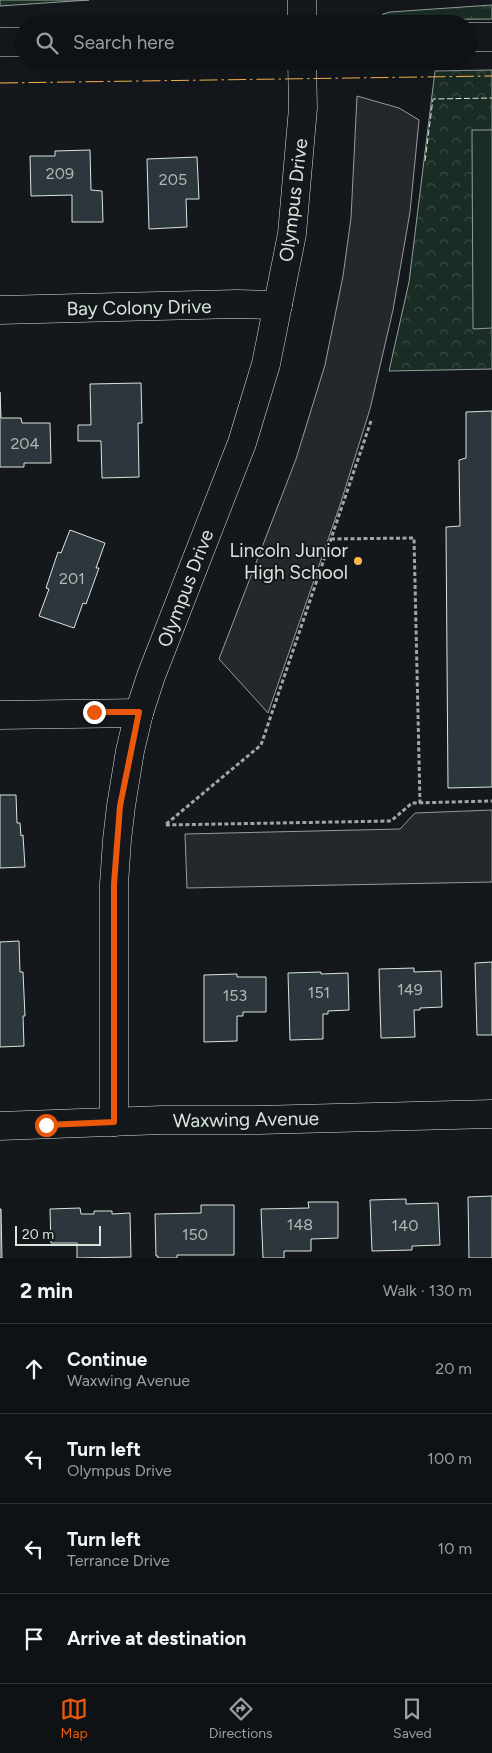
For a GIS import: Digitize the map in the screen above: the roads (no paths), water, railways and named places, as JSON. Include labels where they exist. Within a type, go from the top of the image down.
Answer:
[{"type":"street","points":[[302,0],[302,15]]},
{"type":"street","points":[[477,38],[492,37]]},
{"type":"street","points":[[0,42],[15,42]]},
{"type":"street","name":"Olympus Drive","points":[[114,1122],[114,884],[120,806],[139,712],[164,639],[242,444],[266,364],[292,234],[303,108],[302,70]]},
{"type":"street","name":"Bay Colony Drive","points":[[0,310],[237,304],[278,305]]},
{"type":"street","points":[[0,714],[139,712]]},
{"type":"street","name":"Waxwing Avenue","points":[[0,1126],[492,1114]]},
{"type":"place","name":"Lincoln Junior High School","points":[[358,561]]}]
